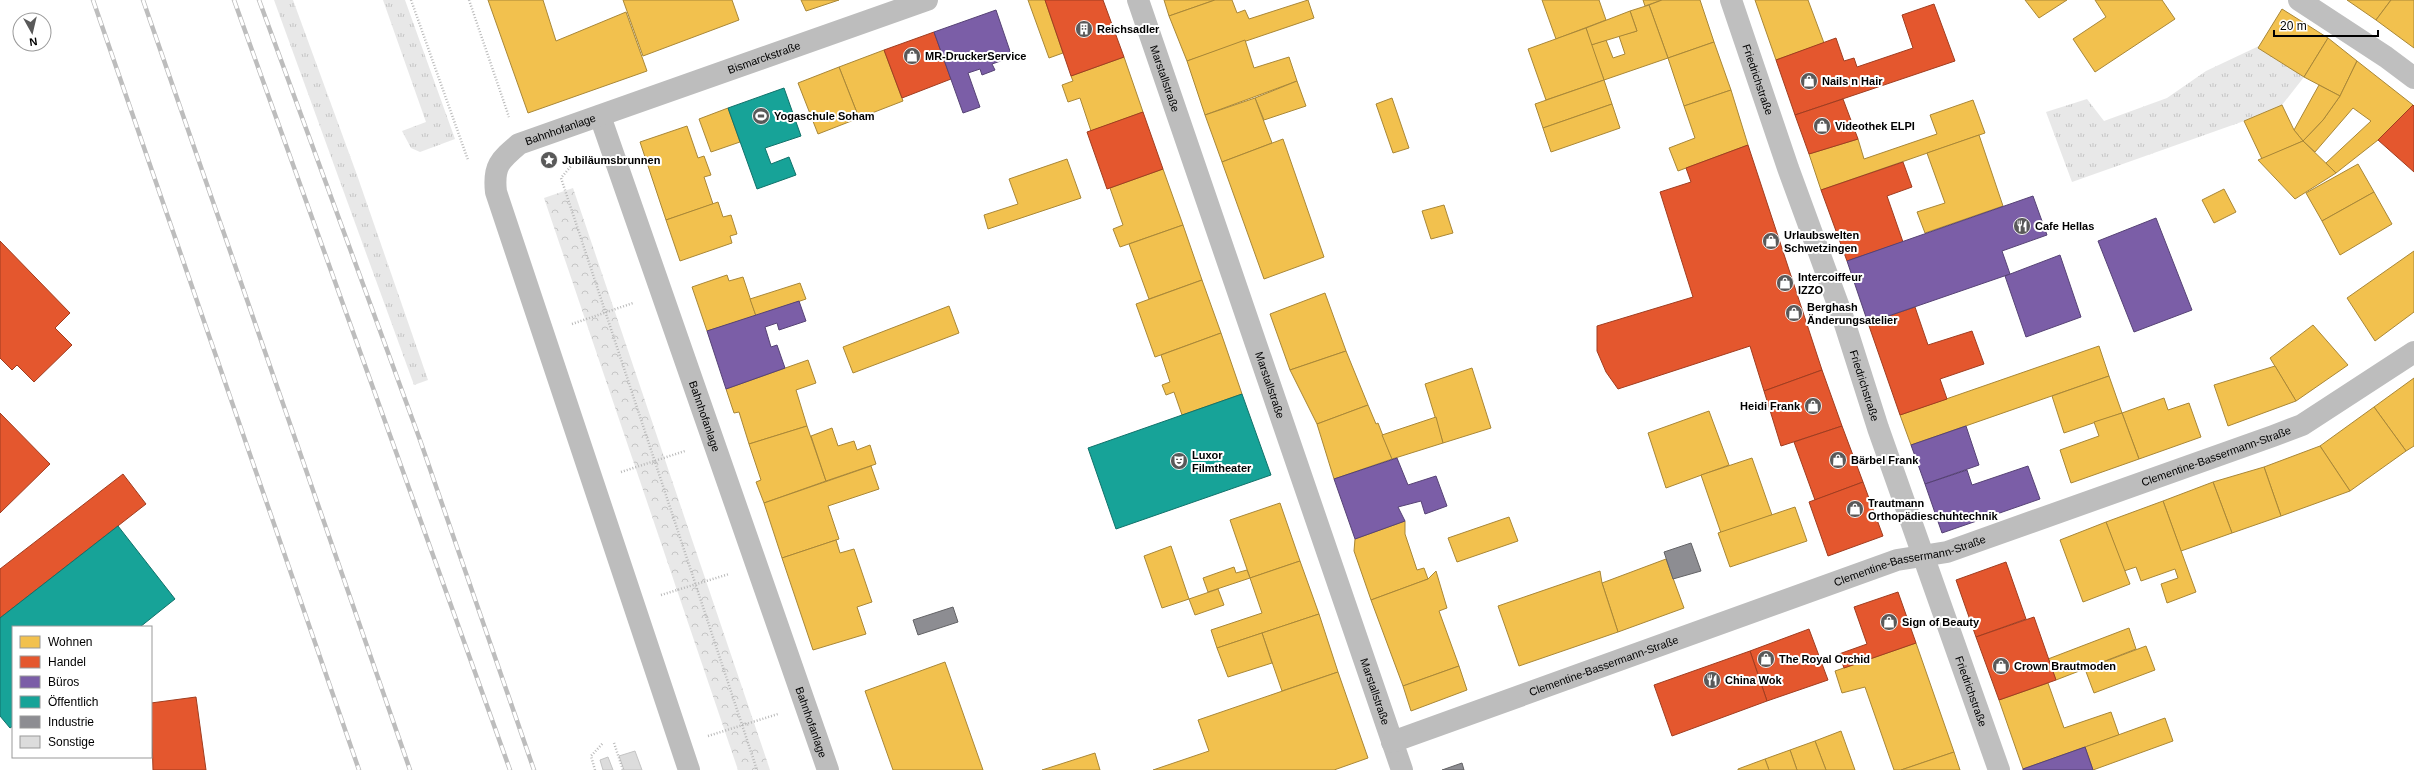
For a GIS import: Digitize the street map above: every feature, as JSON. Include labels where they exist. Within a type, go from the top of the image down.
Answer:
[{"type":"street","name":"Bismarckstraße","points":[[600,116],[927,0]]},
{"type":"street","name":"Marstallstraße","points":[[1138,0],[1402,770]]},
{"type":"street","name":"Friedrichstraße","points":[[1731,0],[1788,168],[1843,318],[1878,428],[1999,770]]},
{"type":"street","points":[[2299,0],[2386,56],[2414,78]]},
{"type":"street","name":"Bahnhofanlage","points":[[689,770],[496,192],[496,169],[502,159],[519,144],[600,116],[828,770]]},
{"type":"street","name":"Clementine-Bassermann-Straße","points":[[1392,742],[1897,560],[1947,552],[2302,425],[2414,352]]},
{"type":"path","points":[[411,0],[469,161]]},
{"type":"path","points":[[470,0],[519,144]]},
{"type":"path","points":[[560,130],[571,166],[561,178],[757,770]]},
{"type":"path","points":[[585,319],[614,309]]},
{"type":"path","points":[[635,467],[664,457]]},
{"type":"path","points":[[677,590],[706,582]]},
{"type":"path","points":[[725,730],[754,722]]},
{"type":"path","points":[[595,770],[590,756],[603,743]]},
{"type":"path","points":[[614,743],[623,770]]},
{"type":"green space","points":[[274,0],[293,0],[357,175],[428,380],[414,385]]},
{"type":"green space","points":[[383,0],[405,0],[455,139],[420,152],[411,148],[402,131],[426,122]]},
{"type":"green space","points":[[2259,46],[2258,48],[2304,77],[2282,105],[2244,121],[2072,182],[2046,112],[2087,99],[2104,121],[2167,98],[2206,71]]},
{"type":"green space","points":[[573,188],[770,770],[738,770],[544,198]]},
{"type":"building: Wohnen","points":[[488,0],[543,0],[556,41],[626,12],[647,71],[528,113]]},
{"type":"building: Wohnen","points":[[623,0],[732,0],[739,20],[643,56]]},
{"type":"building: Wohnen","points":[[801,0],[839,0],[806,11]]},
{"type":"building: Wohnen","points":[[1028,0],[1045,0],[1063,53],[1049,58]]},
{"type":"building: Wohnen","points":[[1164,0],[1215,0],[1169,16]]},
{"type":"building: Wohnen","points":[[1215,0],[1232,0],[1237,13],[1245,10],[1249,19],[1308,0],[1314,18],[1187,61],[1169,16]]},
{"type":"building: Wohnen","points":[[1542,0],[1599,0],[1606,20],[1556,39]]},
{"type":"building: Wohnen","points":[[1643,0],[1662,0],[1645,6]]},
{"type":"building: Wohnen","points":[[1662,0],[1700,0],[1714,42],[1668,58],[1649,5]]},
{"type":"building: Wohnen","points":[[1755,0],[1808,0],[1824,43],[1776,60]]},
{"type":"building: Wohnen","points":[[2025,0],[2067,0],[2039,18]]},
{"type":"building: Wohnen","points":[[2095,0],[2162,0],[2175,19],[2095,72],[2073,39],[2106,17]]},
{"type":"building: Wohnen","points":[[2347,0],[2391,0],[2376,20]]},
{"type":"building: Wohnen","points":[[2391,0],[2414,0],[2414,48],[2376,20]]},
{"type":"building: Wohnen","points":[[1649,5],[1668,58],[1604,80],[1591,45],[1606,40],[1613,58],[1625,54],[1619,36],[1637,31],[1630,11]]},
{"type":"building: Wohnen","points":[[2282,9],[2328,38],[2304,77],[2258,48]]},
{"type":"building: Wohnen","points":[[1630,11],[1637,31],[1591,45],[1586,28]]},
{"type":"building: Wohnen","points":[[1586,28],[1604,80],[1546,100],[1528,49]]},
{"type":"building: Wohnen","points":[[2328,38],[2357,61],[2340,96],[2304,77]]},
{"type":"building: Wohnen","points":[[1245,40],[1254,68],[1289,57],[1297,81],[1205,115],[1187,61]]},
{"type":"building: Wohnen","points":[[1714,42],[1731,90],[1684,106],[1668,58]]},
{"type":"building: Wohnen","points":[[884,50],[903,101],[859,118],[839,67]]},
{"type":"building: Wohnen","points":[[1124,57],[1143,112],[1091,131],[1080,98],[1068,102],[1062,85],[1073,81],[1071,76]]},
{"type":"building: Wohnen","points":[[2357,61],[2413,105],[2378,140],[2336,173],[2326,163],[2371,121],[2353,108],[2315,152],[2303,141],[2323,120],[2340,96]]},
{"type":"building: Wohnen","points":[[839,67],[859,118],[818,134],[798,83]]},
{"type":"building: Wohnen","points":[[1604,80],[1612,104],[1543,128],[1535,104]]},
{"type":"building: Wohnen","points":[[1297,81],[1306,106],[1264,120],[1255,98]]},
{"type":"building: Wohnen","points":[[2319,85],[2340,96],[2323,120],[2303,141],[2294,130]]},
{"type":"building: Wohnen","points":[[1731,90],[1748,145],[1678,171],[1669,148],[1695,138],[1684,106]]},
{"type":"building: Wohnen","points":[[1255,98],[1272,143],[1222,162],[1205,115]]},
{"type":"building: Wohnen","points":[[1392,98],[1409,148],[1393,153],[1376,104]]},
{"type":"building: Wohnen","points":[[1973,100],[1985,133],[1821,190],[1809,154],[1858,139],[1864,159],[1937,134],[1930,115]]},
{"type":"building: Wohnen","points":[[1612,104],[1620,128],[1551,152],[1543,128]]},
{"type":"building: Wohnen","points":[[2282,105],[2294,130],[2303,141],[2262,159],[2244,121]]},
{"type":"building: Wohnen","points":[[728,108],[740,142],[711,152],[699,119]]},
{"type":"building: Wohnen","points":[[687,126],[698,158],[704,156],[711,175],[704,177],[713,204],[666,220],[640,142]]},
{"type":"building: Wohnen","points":[[1979,135],[2003,206],[1925,233],[1917,212],[1945,203],[1927,153]]},
{"type":"building: Wohnen","points":[[1283,139],[1324,257],[1264,279],[1222,162]]},
{"type":"building: Wohnen","points":[[2303,141],[2336,173],[2295,199],[2258,160]]},
{"type":"building: Wohnen","points":[[1067,159],[1081,198],[988,229],[984,215],[1018,204],[1009,179]]},
{"type":"building: Wohnen","points":[[2358,164],[2374,192],[2322,221],[2306,193]]},
{"type":"building: Wohnen","points":[[1163,169],[1183,225],[1120,247],[1113,229],[1123,225],[1110,188]]},
{"type":"building: Wohnen","points":[[2224,189],[2236,212],[2214,223],[2202,200]]},
{"type":"building: Wohnen","points":[[2374,192],[2392,224],[2340,255],[2322,221]]},
{"type":"building: Wohnen","points":[[718,202],[723,217],[731,215],[737,234],[730,236],[732,243],[680,261],[666,220]]},
{"type":"building: Wohnen","points":[[1444,205],[1453,233],[1431,239],[1422,211]]},
{"type":"building: Wohnen","points":[[1183,225],[1202,280],[1149,299],[1129,244]]},
{"type":"building: Wohnen","points":[[2414,251],[2414,312],[2375,341],[2347,298]]},
{"type":"building: Wohnen","points":[[727,275],[729,281],[743,277],[756,316],[707,331],[692,287]]},
{"type":"building: Wohnen","points":[[1202,280],[1221,333],[1155,357],[1136,304]]},
{"type":"building: Wohnen","points":[[800,283],[806,299],[756,316],[750,299]]},
{"type":"building: Wohnen","points":[[1325,293],[1346,351],[1290,370],[1270,314]]},
{"type":"building: Wohnen","points":[[949,306],[959,333],[853,373],[843,347]]},
{"type":"building: Wohnen","points":[[2313,325],[2348,365],[2296,401],[2270,358]]},
{"type":"building: Wohnen","points":[[1221,333],[1242,394],[1182,415],[1174,392],[1166,395],[1162,385],[1170,382],[1161,355]]},
{"type":"building: Wohnen","points":[[2099,346],[2109,376],[1911,445],[1900,415]]},
{"type":"building: Wohnen","points":[[1346,351],[1368,405],[1317,424],[1290,370]]},
{"type":"building: Wohnen","points":[[808,360],[816,383],[796,390],[807,426],[749,444],[739,412],[734,413],[726,389]]},
{"type":"building: Wohnen","points":[[2275,366],[2296,401],[2228,426],[2214,385]]},
{"type":"building: Wohnen","points":[[1472,368],[1491,428],[1443,443],[1425,384]]},
{"type":"building: Wohnen","points":[[2109,376],[2122,413],[2064,433],[2052,396]]},
{"type":"building: Wohnen","points":[[2414,378],[2414,446],[2406,451],[2374,407]]},
{"type":"building: Wohnen","points":[[2164,398],[2168,410],[2189,403],[2201,437],[2139,459],[2122,413]]},
{"type":"building: Wohnen","points":[[1368,405],[1376,424],[1378,423],[1392,459],[1334,479],[1317,424]]},
{"type":"building: Wohnen","points":[[2374,407],[2406,451],[2350,491],[2320,446]]},
{"type":"building: Wohnen","points":[[1709,411],[1729,465],[1666,488],[1648,433]]},
{"type":"building: Wohnen","points":[[2122,413],[2139,459],[2071,483],[2060,450],[2099,436],[2094,422]]},
{"type":"building: Wohnen","points":[[1436,417],[1443,443],[1392,459],[1382,435]]},
{"type":"building: Wohnen","points":[[807,426],[826,481],[764,503],[756,482],[761,480],[749,444]]},
{"type":"building: Wohnen","points":[[832,428],[838,446],[854,441],[857,450],[870,445],[876,464],[826,481],[811,436]]},
{"type":"building: Wohnen","points":[[2320,446],[2350,491],[2281,516],[2264,467]]},
{"type":"building: Wohnen","points":[[1752,458],[1772,515],[1721,533],[1701,475]]},
{"type":"building: Wohnen","points":[[871,466],[879,489],[828,506],[839,539],[782,558],[764,503]]},
{"type":"building: Wohnen","points":[[2264,467],[2281,516],[2232,533],[2213,482]]},
{"type":"building: Wohnen","points":[[2213,482],[2232,533],[2181,551],[2163,501]]},
{"type":"building: Wohnen","points":[[2163,501],[2196,592],[2167,603],[2161,584],[2178,578],[2175,569],[2141,581],[2136,567],[2124,571],[2106,522]]},
{"type":"building: Wohnen","points":[[1280,503],[1300,561],[1250,578],[1230,520]]},
{"type":"building: Wohnen","points":[[1795,507],[1807,541],[1730,567],[1718,533]]},
{"type":"building: Wohnen","points":[[1509,517],[1518,541],[1457,562],[1448,538]]},
{"type":"building: Wohnen","points":[[1405,521],[1405,534],[1417,570],[1424,568],[1428,579],[1371,600],[1354,551],[1355,539]]},
{"type":"building: Wohnen","points":[[2106,522],[2130,584],[2083,602],[2060,540]]},
{"type":"building: Wohnen","points":[[836,540],[840,553],[854,549],[872,602],[857,607],[866,634],[813,650],[782,558]]},
{"type":"building: Wohnen","points":[[1171,546],[1189,599],[1162,608],[1144,556]]},
{"type":"building: Wohnen","points":[[1666,559],[1684,608],[1618,632],[1602,583]]},
{"type":"building: Wohnen","points":[[1300,561],[1319,614],[1217,648],[1211,630],[1262,613],[1250,578]]},
{"type":"building: Wohnen","points":[[1234,567],[1236,573],[1247,570],[1250,578],[1208,592],[1203,578]]},
{"type":"building: Wohnen","points":[[1436,571],[1447,608],[1439,611],[1459,666],[1403,686],[1371,600],[1428,579]]},
{"type":"building: Wohnen","points":[[1600,571],[1602,583],[1618,632],[1519,666],[1498,606]]},
{"type":"building: Wohnen","points":[[1218,589],[1224,605],[1195,615],[1189,599]]},
{"type":"building: Wohnen","points":[[1319,614],[1338,672],[1282,691],[1262,633]]},
{"type":"building: Wohnen","points":[[2129,628],[2136,649],[2056,680],[2048,659]]},
{"type":"building: Wohnen","points":[[1262,633],[1272,663],[1228,677],[1217,648]]},
{"type":"building: Wohnen","points":[[1916,643],[1954,752],[1901,770],[1894,770],[1865,687],[1842,693],[1835,671]]},
{"type":"building: Wohnen","points":[[2146,646],[2155,670],[2094,693],[2085,669]]},
{"type":"building: Wohnen","points":[[945,662],[983,770],[893,770],[865,691]]},
{"type":"building: Wohnen","points":[[1459,666],[1467,690],[1411,711],[1403,686]]},
{"type":"building: Wohnen","points":[[1338,672],[1368,758],[1334,770],[1153,770],[1209,751],[1198,720]]},
{"type":"building: Wohnen","points":[[2048,683],[2064,728],[2111,712],[2119,735],[2023,769],[1999,700]]},
{"type":"building: Wohnen","points":[[2165,718],[2173,741],[2093,770],[2085,747]]},
{"type":"building: Wohnen","points":[[1841,731],[1855,770],[1826,770],[1815,741]]},
{"type":"building: Wohnen","points":[[1815,741],[1826,770],[1797,770],[1790,750]]},
{"type":"building: Wohnen","points":[[1790,750],[1797,770],[1769,770],[1765,759]]},
{"type":"building: Wohnen","points":[[1954,752],[1960,770],[1901,770]]},
{"type":"building: Wohnen","points":[[1095,753],[1100,770],[1042,770]]},
{"type":"building: Wohnen","points":[[1765,759],[1769,770],[1738,770],[1738,769]]},
{"type":"building: Handel","name":"Reichsadler","points":[[1045,0],[1103,0],[1124,57],[1071,76]]},
{"type":"building: Handel","points":[[1934,4],[1955,61],[1795,115],[1776,60],[1836,38],[1844,61],[1854,58],[1857,67],[1913,48],[1902,15]]},
{"type":"building: Handel","points":[[934,32],[951,79],[902,98],[884,50]]},
{"type":"building: Handel","points":[[1843,99],[1858,139],[1809,154],[1795,115]]},
{"type":"building: Handel","points":[[2413,105],[2414,106],[2414,172],[2378,140]]},
{"type":"building: Handel","points":[[1143,112],[1163,169],[1107,189],[1087,132]]},
{"type":"building: Handel","points":[[1748,145],[1822,370],[1764,391],[1750,346],[1618,389],[1606,372],[1597,351],[1597,326],[1693,297],[1660,192],[1691,182],[1686,168]]},
{"type":"building: Handel","points":[[1903,162],[1912,187],[1887,196],[1903,242],[1847,261],[1821,190]]},
{"type":"building: Handel","points":[[0,241],[70,313],[55,328],[72,345],[34,382],[17,365],[12,370],[0,358]]},
{"type":"building: Handel","points":[[1915,307],[1928,345],[1972,331],[1984,364],[1940,379],[1947,399],[1900,415],[1868,323]]},
{"type":"building: Handel","points":[[1822,370],[1842,426],[1781,446],[1764,391]]},
{"type":"building: Handel","points":[[0,413],[50,464],[0,513]]},
{"type":"building: Handel","points":[[1842,426],[1863,482],[1815,500],[1794,442]]},
{"type":"building: Handel","points":[[123,474],[146,504],[0,618],[0,569]]},
{"type":"building: Handel","points":[[1863,482],[1883,536],[1828,556],[1809,502]]},
{"type":"building: Handel","points":[[2006,562],[2026,619],[1976,637],[1956,580]]},
{"type":"building: Handel","points":[[1898,592],[1916,643],[1844,668],[1839,654],[1867,644],[1854,607]]},
{"type":"building: Handel","points":[[2034,617],[2056,680],[1999,700],[1976,637]]},
{"type":"building: Handel","points":[[1809,629],[1828,680],[1767,701],[1750,651]]},
{"type":"building: Handel","points":[[1750,651],[1767,701],[1672,736],[1654,685]]},
{"type":"building: Handel","points":[[196,697],[206,770],[153,770],[152,703]]},
{"type":"building: Büros","points":[[996,10],[1012,57],[992,64],[995,70],[982,75],[980,69],[968,73],[980,107],[963,113],[934,32]]},
{"type":"building: Büros","points":[[2033,196],[2047,235],[2002,251],[2010,274],[1868,323],[1847,261]]},
{"type":"building: Büros","points":[[2156,218],[2192,310],[2134,332],[2098,241]]},
{"type":"building: Büros","points":[[2060,255],[2081,317],[2026,337],[2005,276]]},
{"type":"building: Büros","points":[[799,301],[806,321],[779,330],[777,323],[765,327],[771,347],[777,345],[785,368],[726,389],[707,331]]},
{"type":"building: Büros","points":[[1966,426],[1979,465],[1925,484],[1911,445]]},
{"type":"building: Büros","points":[[1397,458],[1408,485],[1436,476],[1447,506],[1425,514],[1421,501],[1398,507],[1405,521],[1355,539],[1334,479]]},
{"type":"building: Büros","points":[[2028,466],[2040,499],[1942,533],[1925,484],[1967,470],[1972,485]]},
{"type":"building: Büros","points":[[2085,747],[2093,770],[2023,770],[2023,769]]},
{"type":"building: Öffentlich","points":[[784,88],[801,136],[765,148],[771,164],[789,157],[796,175],[757,189],[728,108]]},
{"type":"building: Öffentlich","name":"Luxor Filmtheater","points":[[1242,394],[1271,475],[1116,529],[1088,448]]},
{"type":"building: Öffentlich","points":[[118,526],[175,599],[141,626],[12,626],[12,727],[10,728],[0,716],[0,618]]},
{"type":"building: Industrie","points":[[1691,543],[1701,571],[1673,579],[1664,552]]},
{"type":"building: Industrie","points":[[953,607],[958,622],[918,635],[913,620]]},
{"type":"building: Industrie","points":[[1462,763],[1464,770],[1442,770]]},
{"type":"building: Sonstige","points":[[635,751],[642,770],[624,770],[619,756]]},
{"type":"building: Sonstige","points":[[608,757],[613,770],[603,770],[600,760]]},
{"type":"railway","points":[[93,0],[359,770]]},
{"type":"railway","points":[[143,0],[410,770]]},
{"type":"railway","points":[[234,0],[510,770]]},
{"type":"railway","points":[[259,0],[420,440],[534,770]]},
{"type":"place","name":"Reichsadler","points":[[1084,29]]},
{"type":"place","name":"MR-DruckerService","points":[[912,56]]},
{"type":"place","name":"Nails n Hair","points":[[1809,81]]},
{"type":"place","name":"Yogaschule Soham","points":[[761,116]]},
{"type":"place","name":"Videothek ELPI","points":[[1822,126]]},
{"type":"place","name":"Jubiläumsbrunnen","points":[[549,160]]},
{"type":"place","name":"Cafe Hellas","points":[[2022,226]]},
{"type":"place","name":"Urlaubswelten Schwetzingen","points":[[1771,241]]},
{"type":"place","name":"Intercoiffeur IZZO","points":[[1785,283]]},
{"type":"place","name":"Berghash Änderungsatelier","points":[[1794,313]]},
{"type":"place","name":"Heidi Frank","points":[[1813,406]]},
{"type":"place","name":"Bärbel Frank","points":[[1838,460]]},
{"type":"place","name":"Luxor Filmtheater","points":[[1179,461]]},
{"type":"place","name":"Trautmann Orthopädieschuhtechnik","points":[[1855,509]]},
{"type":"place","name":"Sign of Beauty","points":[[1889,622]]},
{"type":"place","name":"The Royal Orchid","points":[[1766,659]]},
{"type":"place","name":"Crown Brautmoden","points":[[2001,666]]},
{"type":"place","name":"China Wok","points":[[1712,680]]}]
